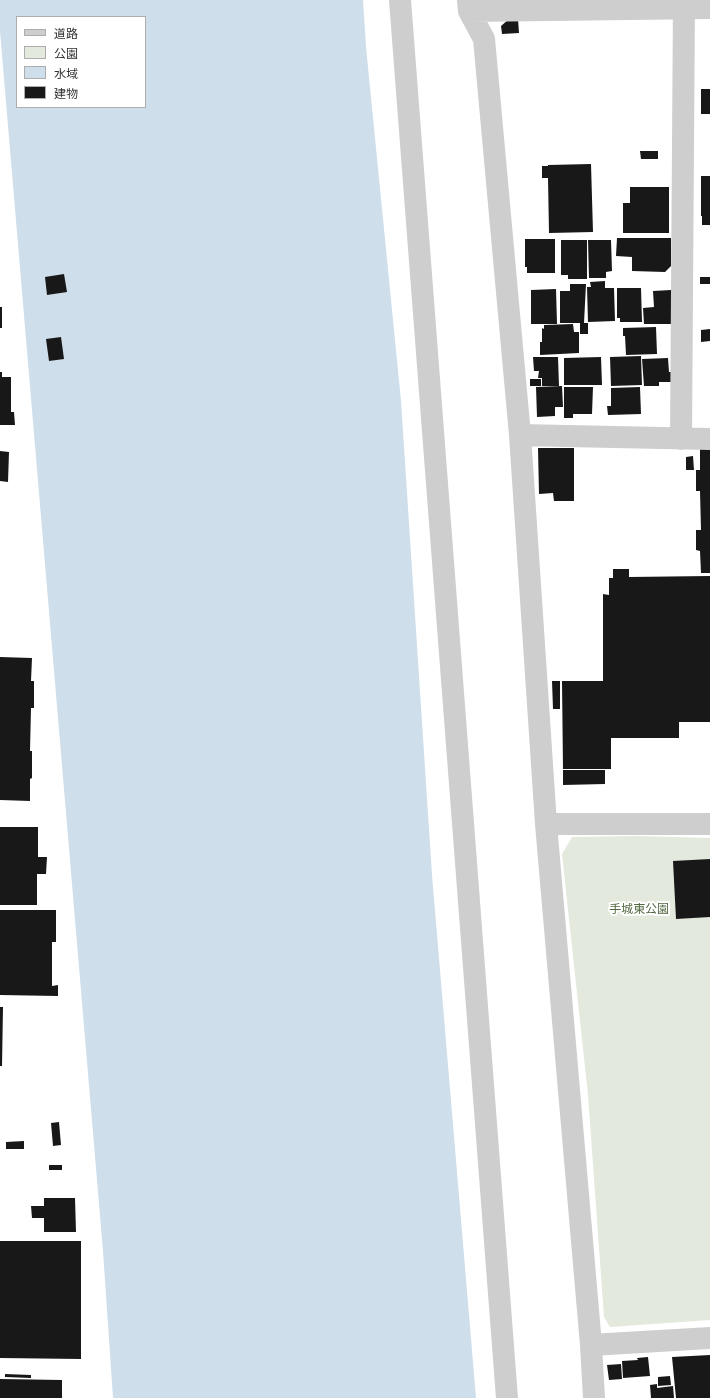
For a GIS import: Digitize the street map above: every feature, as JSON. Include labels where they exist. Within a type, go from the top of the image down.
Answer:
[{"type":"street","points":[[400,0],[507,1398]]},
{"type":"street","points":[[682,439],[684,4]]},
{"type":"street","points":[[594,1398],[591,1345],[546,824],[520,435],[484,39],[468,5],[684,4],[710,8]]},
{"type":"street","points":[[520,435],[710,439]]},
{"type":"street","points":[[546,824],[710,824]]},
{"type":"street","points":[[591,1345],[710,1338]]},
{"type":"green space","name":"手城東公園","points":[[636,836],[710,838],[710,1320],[610,1327],[604,1317],[588,1095],[562,854],[572,837]]},
{"type":"water","points":[[0,0],[363,0],[366,47],[401,401],[432,875],[476,1398],[113,1398],[103,1251],[0,31]]},
{"type":"building","points":[[509,19],[518,19],[519,33],[502,34],[501,26]]},
{"type":"building","points":[[701,89],[710,89],[710,114],[701,114]]},
{"type":"building","points":[[640,151],[658,151],[658,159],[641,159]]},
{"type":"building","points":[[591,164],[593,232],[549,233],[548,178],[542,178],[542,166]]},
{"type":"building","points":[[701,176],[710,176],[710,225],[702,225]]},
{"type":"building","points":[[630,187],[669,187],[669,233],[623,233],[623,203],[630,203]]},
{"type":"building","points":[[617,238],[671,238],[671,266],[665,272],[632,271],[632,257],[616,256]]},
{"type":"building","points":[[525,239],[555,239],[555,273],[527,273],[527,267],[525,267]]},
{"type":"building","points":[[561,240],[587,240],[587,279],[568,279],[568,275],[561,275]]},
{"type":"building","points":[[588,240],[611,240],[612,271],[606,272],[606,278],[589,278]]},
{"type":"building","points":[[64,274],[67,292],[47,295],[45,277]]},
{"type":"building","points":[[700,277],[710,277],[710,284],[700,284]]},
{"type":"building","points":[[605,281],[605,288],[614,288],[615,321],[588,322],[587,287],[591,287],[590,282]]},
{"type":"building","points":[[570,284],[586,284],[584,323],[588,323],[588,334],[580,334],[580,323],[560,323],[560,291],[570,291]]},
{"type":"building","points":[[617,288],[641,288],[642,322],[620,322],[620,318],[617,318]]},
{"type":"building","points":[[556,289],[557,324],[531,324],[531,290]]},
{"type":"building","points":[[671,290],[671,324],[644,324],[643,308],[654,307],[653,291]]},
{"type":"building","points":[[0,307],[2,307],[2,328],[0,328]]},
{"type":"building","points":[[573,324],[574,332],[579,332],[579,353],[540,355],[540,342],[542,342],[542,328],[544,329],[544,325]]},
{"type":"building","points":[[656,327],[657,354],[626,355],[623,328]]},
{"type":"building","points":[[710,329],[710,341],[701,342],[701,330]]},
{"type":"building","points":[[61,337],[64,359],[49,361],[46,339]]},
{"type":"building","points":[[641,356],[642,385],[611,386],[610,357]]},
{"type":"building","points":[[533,357],[558,357],[559,386],[542,386],[542,378],[538,378],[539,371],[534,371]]},
{"type":"building","points":[[601,357],[602,385],[564,385],[564,358]]},
{"type":"building","points":[[668,358],[669,372],[672,372],[672,382],[659,382],[659,386],[644,386],[642,359]]},
{"type":"building","points":[[0,372],[2,372],[2,377],[11,377],[11,412],[14,412],[15,425],[0,425]]},
{"type":"building","points":[[530,379],[541,379],[541,386],[530,386]]},
{"type":"building","points":[[562,386],[563,407],[555,407],[555,416],[537,417],[536,387]]},
{"type":"building","points":[[564,387],[593,387],[592,414],[573,414],[573,418],[564,418]]},
{"type":"building","points":[[640,387],[641,414],[608,415],[607,406],[611,406],[611,388]]},
{"type":"building","points":[[538,448],[574,448],[574,501],[554,501],[553,493],[539,494]]},
{"type":"building","points":[[700,449],[710,449],[710,573],[701,573],[700,551],[696,550],[696,530],[701,530],[700,491],[696,491],[696,470],[700,470]]},
{"type":"building","points":[[0,451],[9,452],[8,482],[0,481]]},
{"type":"building","points":[[693,456],[694,470],[686,470],[686,457]]},
{"type":"building","points":[[613,569],[629,569],[629,577],[710,576],[710,722],[679,722],[679,738],[611,738],[611,769],[563,769],[562,681],[603,681],[603,594],[609,595],[609,578],[613,578]]},
{"type":"building","points":[[0,657],[32,658],[31,681],[34,681],[34,708],[31,708],[30,751],[32,751],[32,778],[30,779],[30,801],[0,800]]},
{"type":"building","points":[[552,681],[560,681],[560,709],[553,709]]},
{"type":"building","points":[[563,770],[605,770],[605,784],[563,785]]},
{"type":"building","points":[[0,827],[38,827],[38,857],[47,857],[46,874],[37,874],[37,905],[0,905]]},
{"type":"building","points":[[710,859],[710,917],[676,919],[673,861]]},
{"type":"building","points":[[0,910],[56,910],[56,942],[52,942],[52,986],[58,985],[58,996],[0,995]]},
{"type":"building","points":[[0,1007],[3,1007],[2,1066],[0,1066]]},
{"type":"building","points":[[59,1122],[61,1145],[53,1146],[51,1123]]},
{"type":"building","points":[[24,1141],[24,1149],[6,1149],[6,1142]]},
{"type":"building","points":[[49,1165],[62,1165],[62,1170],[49,1170]]},
{"type":"building","points":[[44,1198],[75,1198],[76,1232],[44,1232],[44,1218],[32,1218],[31,1206],[44,1206]]},
{"type":"building","points":[[0,1241],[81,1241],[81,1359],[0,1358]]},
{"type":"building","points":[[710,1355],[710,1398],[676,1398],[672,1357]]},
{"type":"building","points":[[648,1357],[650,1376],[623,1378],[622,1361],[638,1360],[637,1358]]},
{"type":"building","points":[[621,1364],[622,1379],[609,1380],[607,1365]]},
{"type":"building","points":[[5,1374],[31,1375],[31,1378],[5,1377]]},
{"type":"building","points":[[670,1376],[671,1385],[658,1386],[658,1377]]},
{"type":"building","points":[[0,1379],[62,1380],[62,1398],[0,1398]]},
{"type":"building","points":[[657,1384],[657,1388],[673,1386],[674,1398],[651,1398],[650,1385]]}]
